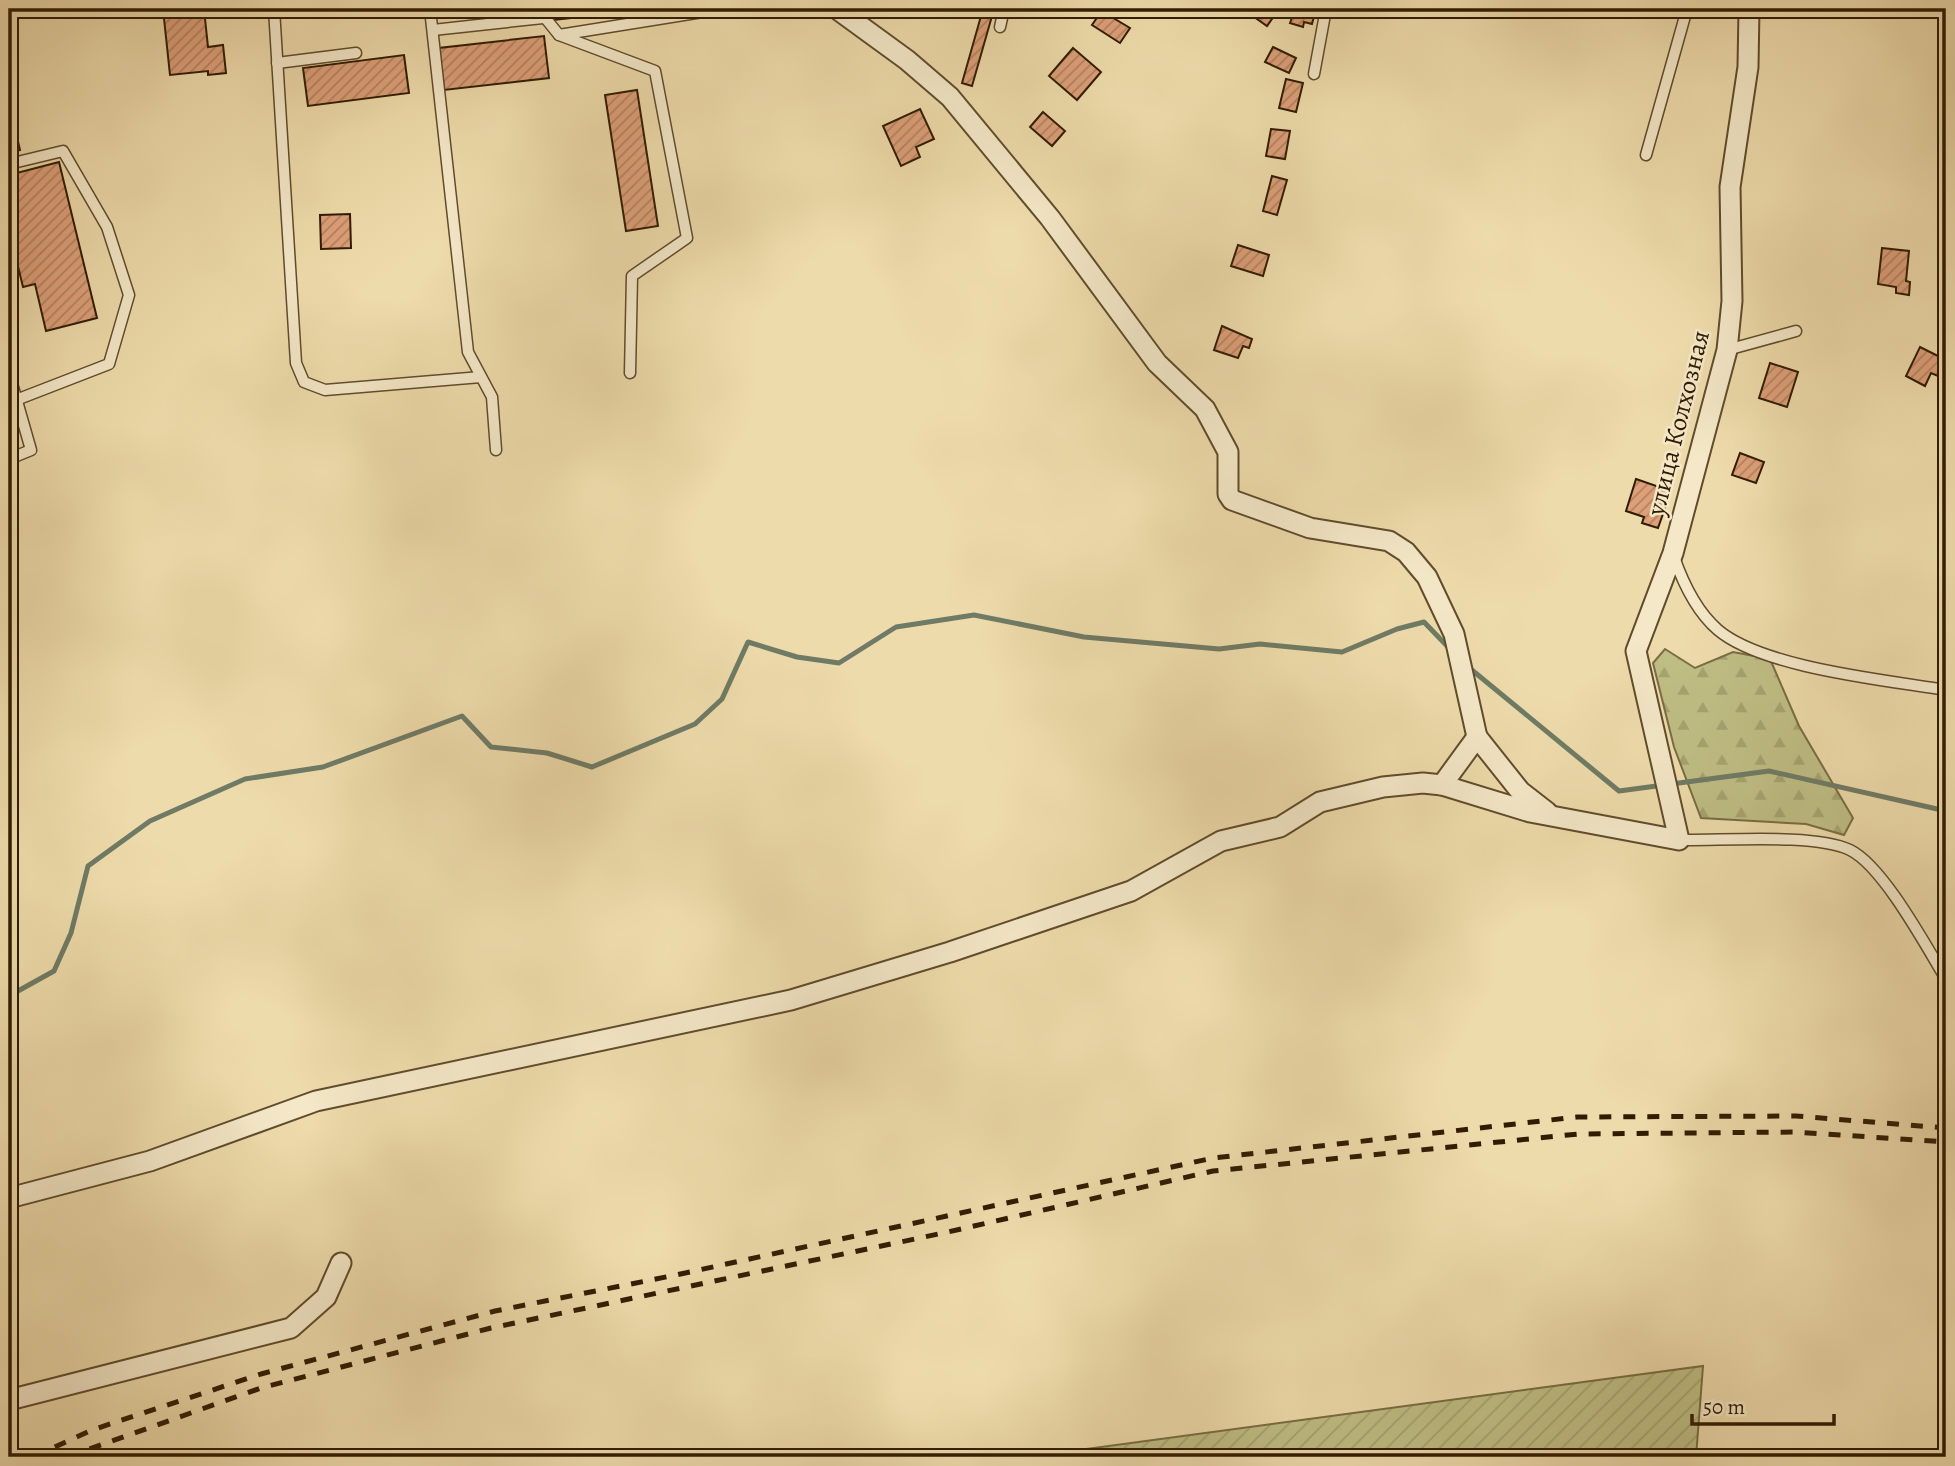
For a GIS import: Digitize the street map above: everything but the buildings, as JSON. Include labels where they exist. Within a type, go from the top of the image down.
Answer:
[{"type":"street","points":[[837,9],[907,60],[950,97],[1051,218],[1157,363],[1205,409],[1228,452],[1228,494],[1232,500],[1310,528],[1390,541],[1418,564],[1454,634],[1477,737],[1520,791],[1550,815]]},
{"type":"street","name":"улица Колхозная","points":[[1679,841],[1636,651],[1673,553],[1727,350],[1732,301],[1730,187],[1748,67],[1749,9]]},
{"type":"street","points":[[1442,785],[1477,737]]},
{"type":"street","points":[[9,1198],[150,1161],[316,1101],[791,1000],[950,952],[1131,891],[1222,841],[1280,827],[1320,802],[1383,788],[1423,783],[1442,785],[1530,812],[1620,832],[1679,841]]},
{"type":"street","points":[[9,1400],[291,1328],[326,1297],[341,1263]]},
{"type":"lane","points":[[274,9],[296,363],[304,382],[325,390],[481,377]]},
{"type":"lane","points":[[430,9],[468,352],[492,397],[496,450]]},
{"type":"lane","points":[[559,35],[721,9]]},
{"type":"lane","points":[[1000,27],[1004,9]]},
{"type":"lane","points":[[1314,74],[1326,9]]},
{"type":"lane","points":[[1646,155],[1687,9]]},
{"type":"lane","points":[[433,30],[541,13],[559,35],[656,71],[687,238],[632,276],[630,373]]},
{"type":"lane","points":[[277,63],[356,53]]},
{"type":"lane","points":[[9,164],[63,151],[107,227],[130,295],[109,364],[16,400]]},
{"type":"lane","points":[[1727,350],[1796,331]]},
{"type":"lane","points":[[9,373],[31,450],[9,459]]},
{"type":"lane","points":[[1673,553],[1688,592],[1702,614],[1737,643],[1834,671],[1946,690]]},
{"type":"lane","points":[[1679,841],[1787,839],[1836,845],[1852,851],[1876,871],[1946,979]]},
{"type":"green space","points":[[1665,649],[1695,668],[1733,652],[1770,659],[1799,726],[1853,818],[1844,835],[1806,824],[1701,818],[1674,747],[1653,663]]},
{"type":"green space","points":[[1703,1366],[1696,1457],[1027,1457]]},
{"type":"waterway","points":[[9,996],[54,971],[71,933],[88,866],[150,821],[245,779],[323,767],[462,716],[491,747],[547,753],[592,767],[695,724],[722,699],[748,642],[797,657],[839,663],[896,627],[974,615],[1084,637],[1219,649],[1260,644],[1342,652],[1397,629],[1424,622],[1450,649]]},
{"type":"waterway","points":[[1467,666],[1619,791],[1769,771],[1946,811]]},
{"type":"railway","points":[[33,1457],[92,1430],[261,1374],[495,1311],[676,1275],[1213,1158],[1577,1117],[1796,1116],[1946,1128]]},
{"type":"railway","points":[[67,1457],[261,1388],[491,1328],[948,1232],[1213,1171],[1578,1134],[1795,1132],[1946,1142]]}]
